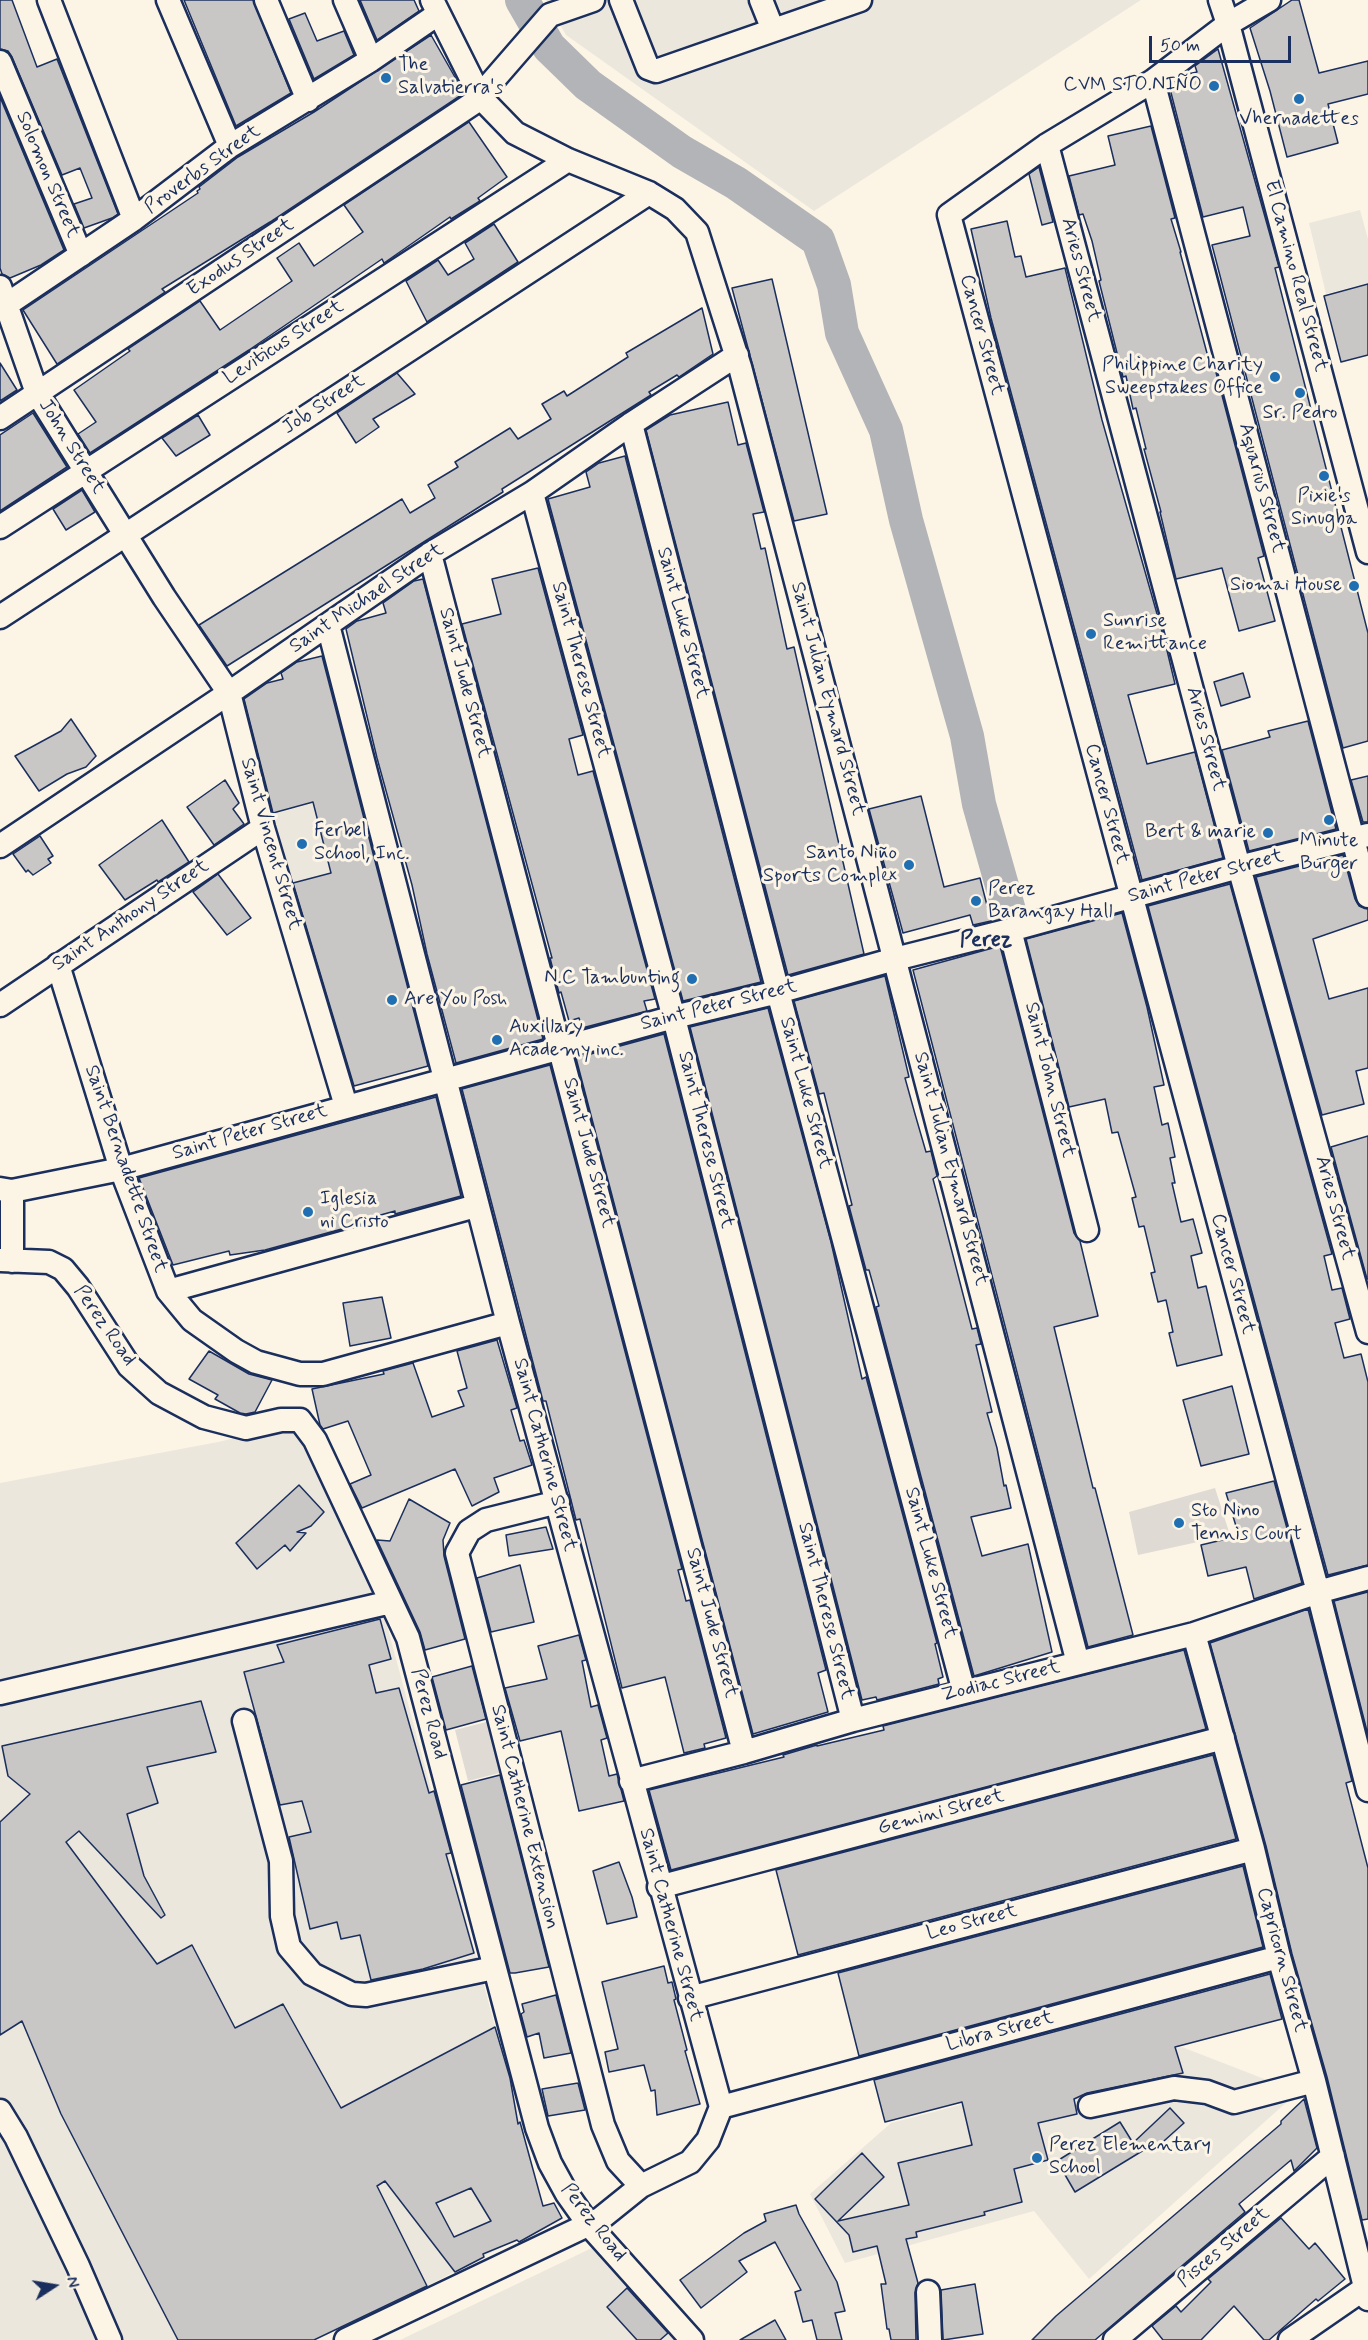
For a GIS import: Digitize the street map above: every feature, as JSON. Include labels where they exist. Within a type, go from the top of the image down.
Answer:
[{"type":"street","points":[[49,0],[134,219]]},
{"type":"street","points":[[168,0],[230,146]]},
{"type":"street","points":[[266,0],[308,100]]},
{"type":"street","points":[[345,0],[371,60]]},
{"type":"street","name":"Exodus Street","points":[[0,418],[481,98],[484,91],[550,15],[592,0]]},
{"type":"street","points":[[621,0],[648,68],[656,70],[860,0]]},
{"type":"street","points":[[761,0],[773,30]]},
{"type":"street","name":"El Camino Real Street","points":[[1220,0],[1368,552]]},
{"type":"street","name":"Cancer Street","points":[[1269,0],[1228,24],[1154,81],[1047,146],[949,215],[1318,1592],[1368,1790]]},
{"type":"street","name":"Proverbs Street","points":[[3,300],[81,255],[134,219],[230,146],[371,60],[435,7]]},
{"type":"street","name":"Saint Julian Eymard Street","points":[[435,7],[481,98],[515,133],[568,160],[649,193],[675,209],[697,232],[736,355],[1078,1663]]},
{"type":"street","name":"Solomon Street","points":[[0,62],[81,255]]},
{"type":"street","name":"Aquarius Street","points":[[1154,81],[1360,837],[1368,896]]},
{"type":"street","name":"Aries Street","points":[[1047,146],[1239,867],[1368,1332]]},
{"type":"street","name":"Leviticus Street","points":[[0,527],[568,160]]},
{"type":"street","name":"Job Street","points":[[0,617],[649,193]]},
{"type":"street","name":"John Street","points":[[3,300],[37,393],[164,597]]},
{"type":"street","name":"Saint Michael Street","points":[[0,846],[229,693],[430,554],[532,493],[736,355]]},
{"type":"street","name":"Saint Luke Street","points":[[631,424],[778,992],[964,1692]]},
{"type":"street","name":"Saint Therese Street","points":[[532,493],[674,1017],[853,1720]]},
{"type":"street","name":"Saint Jude Street","points":[[430,554],[744,1752]]},
{"type":"street","name":"Saint Vincent Street","points":[[164,597],[229,693],[263,828],[346,1106]]},
{"type":"street","name":"Saint Catherine Street","points":[[328,625],[507,1323],[558,1502],[659,1887],[721,2107]]},
{"type":"street","name":"Saint Anthony Street","points":[[0,1005],[263,828]]},
{"type":"street","name":"Saint Peter Street","points":[[6,1190],[121,1169],[446,1078],[674,1017],[778,992],[1239,867],[1360,837]]},
{"type":"street","name":"Saint John Street","points":[[1010,930],[1087,1230]]},
{"type":"street","name":"Saint Bernadette Street","points":[[58,965],[121,1169],[168,1291],[192,1320],[256,1362],[300,1374],[322,1374],[507,1323]]},
{"type":"street","points":[[6,1190],[6,1261]]},
{"type":"street","points":[[168,1291],[476,1206]]},
{"type":"street","name":"Perez Road","points":[[6,1261],[49,1262],[63,1269],[78,1287],[129,1366],[159,1393],[204,1417],[246,1428],[281,1420],[300,1420],[315,1440],[408,1638],[537,2128],[550,2163],[567,2194],[589,2224],[692,2340]]},
{"type":"street","name":"Saint Catherine Extension","points":[[558,1502],[486,1520],[469,1531],[457,1553],[603,2125],[618,2161],[641,2186]]},
{"type":"street","name":"Zodiac Street","points":[[632,1781],[744,1752],[853,1720],[1194,1634],[1318,1592],[1368,1578]]},
{"type":"street","points":[[0,1693],[391,1602]]},
{"type":"street","name":"Capricorn Street","points":[[1194,1634],[1253,1849],[1367,2291]]},
{"type":"street","points":[[244,1721],[281,1861],[282,1916],[289,1947],[312,1974],[352,1994],[366,1995],[494,1968]]},
{"type":"street","name":"Gemini Street","points":[[659,1887],[1223,1738]]},
{"type":"street","name":"Leo Street","points":[[690,1998],[1253,1849]]},
{"type":"street","name":"Libra Street","points":[[721,2107],[1279,1957]]},
{"type":"street","points":[[1090,2106],[1174,2088],[1207,2092],[1234,2102],[1314,2081]]},
{"type":"street","points":[[346,2340],[600,2219],[641,2186],[690,2162],[708,2140],[721,2107]]},
{"type":"street","points":[[0,2111],[16,2137],[78,2266],[110,2340]]},
{"type":"street","name":"Pisces Street","points":[[1115,2340],[1333,2156]]},
{"type":"street","points":[[1290,2340],[1367,2291]]},
{"type":"street","points":[[928,2292],[930,2340]]},
{"type":"shaded area","points":[[546,0],[1141,0],[814,211],[566,35]]},
{"type":"shaded area","points":[[1360,210],[1368,239],[1368,283],[1326,294],[1309,223]]},
{"type":"shaded area","name":"Ferbel School, Inc.","points":[[314,803],[331,873],[290,884],[273,814]]},
{"type":"shaded area","points":[[295,1424],[385,1618],[548,2223],[437,2281],[313,2340],[0,2340],[0,1483],[218,1442]]},
{"type":"shaded area","name":"Sto Nino Tennis Court","points":[[1215,1488],[1230,1535],[1138,1555],[1129,1512]]},
{"type":"shaded area","points":[[494,1720],[507,1771],[468,1781],[455,1730]]},
{"type":"shaded area","name":"Perez Elementary School","points":[[1182,2047],[1298,2092],[1089,2279],[1034,2211],[845,2263],[810,2194],[891,2123]]},
{"type":"shaded area","points":[[596,2246],[687,2340],[400,2340]]},
{"type":"building","points":[[0,0],[12,0],[37,67],[57,59],[118,214],[112,218],[84,228],[74,204],[92,198],[80,168],[62,175],[12,57],[8,51],[0,49]]},
{"type":"building","points":[[184,0],[253,0],[291,93],[236,126]]},
{"type":"building","points":[[360,0],[414,0],[419,11],[377,40]]},
{"type":"building","points":[[1292,0],[1299,0],[1319,73],[1368,61],[1368,94],[1328,104],[1338,143],[1287,157],[1270,91],[1250,28]]},
{"type":"building","points":[[305,13],[317,41],[344,31],[354,55],[314,79],[289,19]]},
{"type":"building","points":[[431,35],[464,93],[270,222],[162,289],[165,292],[57,364],[23,310],[198,193],[199,187],[238,157],[314,112]]},
{"type":"building","points":[[1218,49],[1279,267],[1275,268],[1368,633],[1368,741],[1343,748],[1212,245],[1250,236],[1243,207],[1203,217],[1169,85],[1183,75],[1197,72],[1195,66]]},
{"type":"building","points":[[0,97],[64,250],[41,265],[10,278],[2,274],[0,268]]},
{"type":"building","points":[[469,122],[507,177],[478,198],[480,201],[451,219],[450,217],[384,263],[382,259],[249,350],[90,453],[78,434],[96,422],[74,390],[130,351],[128,349],[200,301],[220,330],[292,281],[277,258],[299,243],[314,266],[363,232],[344,205]]},
{"type":"building","points":[[1151,126],[1175,218],[1171,219],[1208,357],[1211,356],[1213,361],[1264,556],[1258,558],[1275,621],[1239,631],[1222,568],[1176,579],[1136,408],[1133,409],[1126,376],[1123,377],[1099,281],[1101,280],[1092,241],[1083,214],[1079,215],[1069,176],[1115,165],[1108,136]]},
{"type":"building","points":[[1039,167],[1053,222],[1042,225],[1029,174]]},
{"type":"building","points":[[1007,221],[1015,257],[1021,256],[1026,277],[1065,268],[1102,420],[1165,642],[1175,684],[1128,695],[1147,764],[1195,752],[1223,858],[1142,880],[991,318],[971,229]]},
{"type":"building","points":[[494,224],[518,262],[427,322],[406,281],[438,260],[448,275],[474,259],[465,243]]},
{"type":"building","points":[[772,279],[827,514],[794,521],[732,288]]},
{"type":"building","points":[[1368,284],[1368,355],[1341,362],[1324,296]]},
{"type":"building","points":[[702,308],[713,354],[679,377],[677,375],[649,392],[651,395],[502,489],[503,492],[227,666],[199,625],[402,499],[410,513],[435,498],[428,485],[458,467],[455,462],[510,428],[518,439],[551,419],[542,404],[564,391],[567,396],[628,357],[626,353]]},
{"type":"building","points":[[0,363],[17,390],[0,401]]},
{"type":"building","points":[[397,373],[415,394],[373,419],[379,427],[356,443],[337,413]]},
{"type":"building","points":[[728,402],[738,445],[746,443],[764,512],[753,514],[761,549],[765,548],[787,649],[794,647],[864,954],[788,975],[646,430],[670,415]]},
{"type":"building","points":[[33,413],[67,467],[0,511],[0,435]]},
{"type":"building","points":[[198,415],[210,435],[176,456],[162,438]]},
{"type":"building","points":[[625,456],[761,982],[683,1001],[548,499],[590,487],[586,472],[599,463]]},
{"type":"building","points":[[82,490],[95,512],[66,530],[53,509]]},
{"type":"building","points":[[538,568],[583,735],[569,739],[578,775],[593,771],[655,999],[644,1001],[647,1011],[582,1028],[579,1018],[569,1021],[561,992],[559,993],[550,958],[552,958],[462,624],[501,614],[492,579]]},
{"type":"building","points":[[423,579],[543,1039],[456,1063],[346,629],[357,621],[386,613],[383,603],[414,581]]},
{"type":"building","points":[[322,656],[428,1066],[354,1086],[293,883],[331,873],[313,802],[273,813],[244,699],[267,683],[283,679],[281,673],[297,662]]},
{"type":"building","points":[[1243,673],[1250,697],[1221,706],[1214,682]]},
{"type":"building","points":[[71,719],[96,756],[86,767],[67,774],[39,791],[15,756],[61,731]]},
{"type":"building","points":[[1308,721],[1336,829],[1249,851],[1222,750],[1270,737],[1268,731]]},
{"type":"building","points":[[1368,776],[1368,822],[1363,822],[1351,780]]},
{"type":"building","points":[[225,780],[239,803],[233,809],[244,824],[214,845],[187,807]]},
{"type":"building","name":"Santo Niño Sports Complex","points":[[921,796],[944,887],[980,878],[991,921],[973,925],[970,915],[903,933],[869,809]]},
{"type":"building","points":[[162,820],[189,862],[125,900],[99,865]]},
{"type":"building","points":[[40,836],[53,856],[48,859],[51,863],[33,875],[28,870],[26,872],[13,854]]},
{"type":"building","points":[[1343,855],[1355,899],[1359,906],[1368,909],[1368,920],[1313,939],[1329,999],[1368,988],[1368,1068],[1356,1071],[1364,1104],[1322,1115],[1256,877]]},
{"type":"building","points":[[218,874],[251,918],[227,935],[193,892]]},
{"type":"building","points":[[1230,884],[1332,1254],[1324,1256],[1332,1290],[1342,1288],[1350,1319],[1335,1323],[1344,1358],[1361,1354],[1368,1382],[1368,1565],[1328,1575],[1148,906]]},
{"type":"building","points":[[1122,913],[1147,1007],[1164,1085],[1154,1087],[1162,1125],[1168,1123],[1175,1157],[1170,1158],[1175,1183],[1172,1183],[1181,1222],[1193,1219],[1202,1253],[1191,1256],[1198,1288],[1206,1286],[1222,1355],[1177,1366],[1169,1333],[1173,1332],[1166,1300],[1158,1302],[1151,1273],[1155,1272],[1144,1226],[1139,1227],[1132,1198],[1136,1197],[1118,1132],[1112,1133],[1105,1099],[1069,1107],[1026,939]]},
{"type":"building","points":[[1000,946],[1074,1233],[1080,1241],[1098,1316],[1054,1327],[1093,1488],[1095,1488],[1133,1635],[1088,1647],[913,970]]},
{"type":"building","points":[[885,976],[909,1077],[905,1078],[926,1152],[931,1151],[937,1176],[933,1179],[972,1329],[977,1328],[981,1344],[976,1345],[992,1412],[987,1413],[1011,1508],[971,1517],[982,1556],[1028,1544],[1052,1652],[974,1676],[876,1307],[879,1306],[869,1270],[866,1270],[849,1206],[852,1205],[824,1093],[819,1094],[794,1001]]},
{"type":"building","points":[[768,1008],[831,1242],[862,1379],[866,1377],[937,1643],[935,1644],[943,1677],[938,1679],[939,1684],[877,1700],[876,1697],[862,1700],[690,1027]]},
{"type":"building","points":[[664,1034],[826,1670],[818,1673],[828,1712],[753,1734],[576,1058]]},
{"type":"building","points":[[550,1065],[682,1569],[678,1570],[686,1601],[690,1600],[726,1738],[704,1744],[705,1748],[684,1753],[665,1677],[622,1688],[580,1519],[576,1520],[546,1401],[543,1401],[462,1089]]},
{"type":"building","points":[[436,1097],[461,1196],[395,1214],[395,1211],[359,1221],[360,1224],[265,1250],[230,1255],[229,1251],[173,1265],[139,1178]]},
{"type":"building","points":[[1368,1136],[1368,1279],[1367,1279],[1331,1147]]},
{"type":"building","points":[[382,1297],[391,1338],[350,1346],[343,1303]]},
{"type":"building","points":[[497,1340],[517,1408],[511,1410],[520,1441],[524,1440],[532,1465],[494,1478],[499,1492],[472,1506],[455,1469],[362,1508],[350,1484],[371,1475],[348,1421],[323,1429],[320,1425],[312,1389],[384,1374],[383,1371],[413,1363],[432,1417],[464,1406],[458,1391],[467,1388],[457,1351]]},
{"type":"building","points":[[209,1351],[249,1374],[272,1380],[255,1412],[240,1413],[215,1399],[218,1395],[189,1379]]},
{"type":"building","points":[[1232,1386],[1249,1454],[1201,1466],[1183,1400]]},
{"type":"building","points":[[1274,1481],[1302,1583],[1254,1599],[1246,1567],[1208,1576],[1201,1545],[1239,1536],[1226,1493]]},
{"type":"building","points":[[299,1485],[324,1512],[311,1526],[297,1532],[306,1533],[290,1551],[285,1545],[257,1569],[236,1543]]},
{"type":"building","points":[[409,1499],[450,1523],[443,1540],[444,1556],[465,1639],[425,1650],[420,1632],[377,1540],[390,1541]]},
{"type":"building","points":[[546,1527],[553,1549],[509,1556],[506,1535]]},
{"type":"building","points":[[520,1565],[534,1622],[491,1632],[477,1578]]},
{"type":"building","points":[[1368,1592],[1368,1735],[1334,1601]]},
{"type":"building","points":[[1308,1609],[1352,1781],[1346,1783],[1368,1868],[1368,2219],[1362,2220],[1327,2077],[1210,1643]]},
{"type":"building","points":[[380,1619],[391,1659],[369,1665],[376,1693],[399,1688],[429,1793],[434,1791],[451,1853],[446,1854],[474,1953],[423,1969],[371,1980],[360,1935],[341,1939],[337,1922],[310,1929],[289,1837],[311,1832],[302,1801],[280,1805],[244,1672],[284,1662],[277,1645]]},
{"type":"building","points":[[579,1635],[586,1660],[582,1661],[591,1707],[598,1705],[607,1738],[601,1740],[609,1776],[617,1774],[624,1801],[579,1811],[561,1731],[520,1741],[505,1688],[547,1679],[538,1646]]},
{"type":"building","points":[[1184,1650],[1206,1729],[671,1870],[649,1790],[784,1757],[783,1755],[817,1745],[884,1730],[883,1726]]},
{"type":"building","points":[[472,1666],[486,1719],[446,1730],[432,1677]]},
{"type":"building","points":[[201,1701],[216,1752],[147,1767],[158,1803],[127,1814],[144,1876],[165,1915],[161,1918],[79,1831],[66,1842],[157,1964],[192,1945],[235,2028],[283,2004],[341,2108],[495,2027],[510,2078],[518,2124],[520,2122],[543,2206],[554,2203],[562,2218],[519,2242],[517,2240],[483,2254],[484,2257],[455,2272],[385,2181],[377,2186],[427,2286],[314,2340],[178,2340],[61,2114],[22,2021],[0,2035],[0,1822],[30,1794],[8,1776],[2,1746]],"holes":[[[471,2188],[491,2221],[454,2237],[436,2203]]]},
{"type":"building","points":[[1213,1755],[1236,1839],[798,1955],[776,1870]]},
{"type":"building","points":[[500,1775],[549,1967],[515,1973],[510,1973],[461,1785]]},
{"type":"building","points":[[619,1862],[637,1917],[607,1924],[593,1871]]},
{"type":"building","points":[[1243,1866],[1263,1947],[859,2056],[838,1973]]},
{"type":"building","points":[[664,1966],[668,1983],[672,1982],[676,1999],[674,2000],[687,2050],[685,2051],[700,2104],[657,2115],[655,2090],[651,2091],[644,2065],[609,2072],[605,2052],[618,2049],[602,1982]]},
{"type":"building","points":[[1270,1974],[1282,2019],[1175,2047],[1183,2073],[1087,2093],[1074,2099],[1077,2114],[1038,2123],[1048,2160],[1014,2169],[1022,2202],[984,2212],[985,2215],[916,2232],[917,2237],[906,2239],[918,2283],[915,2293],[916,2340],[891,2340],[889,2329],[887,2329],[881,2284],[886,2284],[877,2246],[853,2252],[849,2235],[815,2199],[862,2153],[884,2177],[838,2221],[909,2205],[898,2163],[972,2145],[962,2102],[885,2122],[874,2080]]},
{"type":"building","points":[[556,1995],[571,2053],[544,2058],[539,2033],[527,2037],[521,2014],[524,2012],[522,2004]]},
{"type":"building","points":[[578,2083],[585,2110],[548,2116],[542,2089]]},
{"type":"building","points":[[1304,2099],[1317,2148],[1294,2171],[1291,2160],[1239,2204],[1245,2212],[1095,2340],[1032,2340],[1056,2316],[1281,2124],[1281,2121]]},
{"type":"building","points":[[1170,2108],[1184,2123],[1155,2149],[1152,2145],[1075,2192],[1057,2161],[1120,2122],[1133,2143]]},
{"type":"building","points":[[796,2205],[837,2282],[845,2311],[835,2313],[842,2340],[817,2340],[812,2320],[803,2322],[795,2292],[801,2290],[775,2242],[739,2261],[747,2272],[701,2308],[680,2280],[744,2233],[766,2221],[764,2214]]},
{"type":"building","points":[[1281,2218],[1309,2249],[1315,2243],[1345,2279],[1318,2301],[1316,2299],[1269,2340],[1264,2340],[1234,2306],[1201,2340],[1163,2340],[1152,2326],[1176,2306],[1181,2312],[1211,2282],[1208,2279]]},
{"type":"building","points":[[975,2284],[983,2334],[943,2340],[941,2290]]},
{"type":"building","points":[[627,2288],[668,2333],[660,2340],[637,2340],[607,2307]]},
{"type":"building","points":[[775,2320],[786,2340],[740,2340]]},
{"type":"waterway","points":[[522,0],[549,47],[588,85],[682,152],[736,183],[818,240],[834,285],[842,333],[886,430],[906,520],[967,736],[979,804],[1010,914]]},
{"type":"place","name":"The Salvatierra's","points":[[386,78]]},
{"type":"place","name":"CVM STO.NIÑO","points":[[1214,86]]},
{"type":"place","name":"Vhernadettes","points":[[1299,99]]},
{"type":"place","name":"Philippine Charity Sweepstakes Office","points":[[1275,377]]},
{"type":"place","name":"Sr. Pedro","points":[[1300,393]]},
{"type":"place","name":"Pixie's Sinugba","points":[[1324,476]]},
{"type":"place","name":"Siomai House","points":[[1354,586]]},
{"type":"place","name":"Sunrise Remittance","points":[[1091,634]]},
{"type":"place","name":"Minute Burger","points":[[1329,820]]},
{"type":"place","name":"Bert & marie","points":[[1268,833]]},
{"type":"place","name":"Ferbel School, Inc.","points":[[302,844]]},
{"type":"place","name":"Santo Niño Sports Complex","points":[[909,865]]},
{"type":"place","name":"Perez Barangay Hall","points":[[976,901]]},
{"type":"place","name":"N.C Tambunting","points":[[692,979]]},
{"type":"place","name":"Are You Posh","points":[[392,1000]]},
{"type":"place","name":"Auxillary Academy inc.","points":[[497,1040]]},
{"type":"place","name":"Iglesia ni Cristo","points":[[308,1212]]},
{"type":"place","name":"Sto Nino Tennis Court","points":[[1179,1523]]},
{"type":"place","name":"Perez Elementary School","points":[[1037,2158]]},
{"type":"district","name":"Perez","points":[[986,941]]}]
